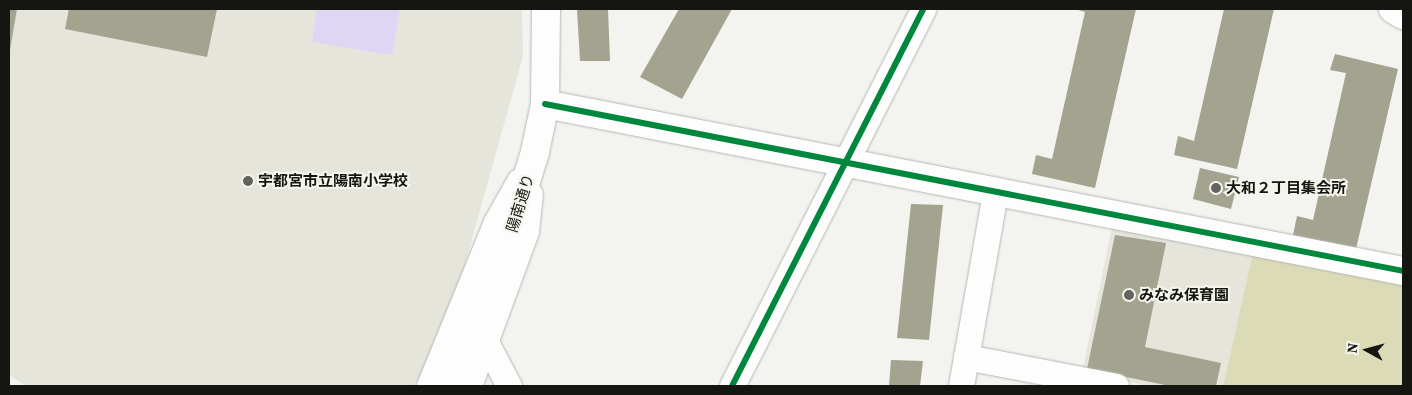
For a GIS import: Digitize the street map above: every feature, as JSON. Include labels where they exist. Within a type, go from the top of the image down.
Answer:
[{"type":"street","name":"陽南通り","points":[[448,386],[504,253],[535,152],[544,104],[546,9]]},
{"type":"street","points":[[732,386],[923,9]]},
{"type":"street","points":[[1392,9],[1403,15]]},
{"type":"street","points":[[544,104],[1403,271]]},
{"type":"street","points":[[469,386],[526,231],[535,152]]},
{"type":"street","points":[[429,386],[496,222],[535,152]]},
{"type":"street","points":[[961,386],[995,193]]},
{"type":"street","points":[[486,342],[509,386]]},
{"type":"street","points":[[966,358],[1116,386]]},
{"type":"shaded area","name":"宇都宮市立陽南小学校","points":[[9,9],[522,9],[523,56],[453,307],[415,386],[26,386],[9,375]]},
{"type":"shaded area","points":[[317,9],[400,9],[392,55],[312,42]]},
{"type":"shaded area","points":[[1112,227],[1253,252],[1223,386],[1150,386],[1082,374]]},
{"type":"green space","points":[[1253,252],[1403,280],[1403,386],[1223,386]]},
{"type":"building","points":[[9,9],[17,9],[10,50],[9,50]]},
{"type":"building","points":[[69,9],[217,9],[207,57],[65,29]]},
{"type":"building","points":[[577,9],[608,9],[610,61],[580,61]]},
{"type":"building","points":[[679,9],[732,9],[682,99],[640,77]]},
{"type":"building","points":[[1075,9],[1136,9],[1095,188],[1032,174],[1036,155],[1052,159],[1085,12]]},
{"type":"building","points":[[1224,9],[1274,9],[1237,169],[1174,155],[1178,136],[1194,141]]},
{"type":"building","points":[[1335,54],[1398,69],[1356,249],[1293,235],[1297,216],[1313,220],[1346,73],[1330,70]]},
{"type":"building","name":"大和２丁目集会所","points":[[1200,168],[1239,177],[1231,209],[1193,199]]},
{"type":"building","points":[[911,204],[943,205],[929,340],[897,338]]},
{"type":"building","name":"みなみ保育園","points":[[1115,235],[1166,243],[1145,347],[1221,363],[1216,386],[1170,386],[1087,369]]},
{"type":"building","points":[[891,360],[923,361],[920,386],[889,386]]},
{"type":"cycle path","points":[[732,386],[923,9]]},
{"type":"cycle path","points":[[545,104],[1403,271]]},
{"type":"place","name":"宇都宮市立陽南小学校","points":[[248,181]]},
{"type":"place","name":"大和２丁目集会所","points":[[1216,188]]},
{"type":"place","name":"みなみ保育園","points":[[1129,295]]}]
